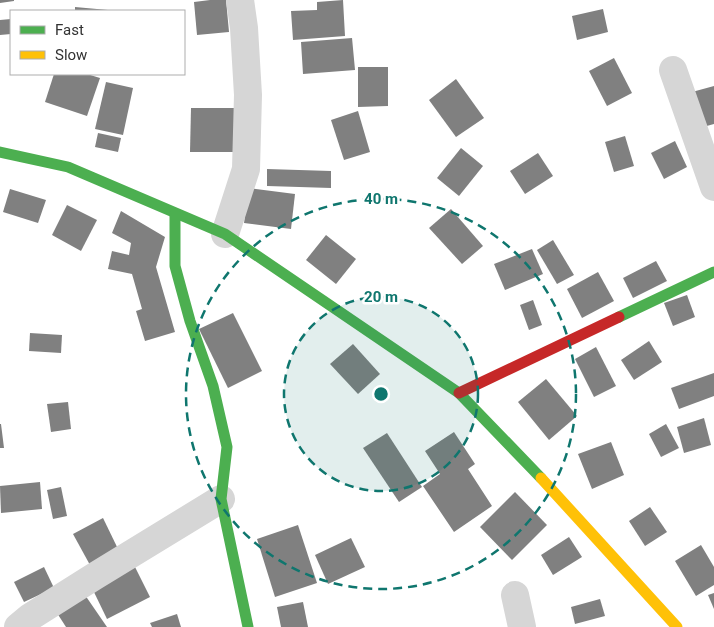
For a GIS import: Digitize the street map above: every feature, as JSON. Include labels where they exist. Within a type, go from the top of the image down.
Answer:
[{"type":"street","points":[[224,234],[246,169],[248,95],[244,28],[240,0]]},
{"type":"street","points":[[673,70],[714,187]]},
{"type":"street","points":[[0,152],[68,167],[224,234],[460,393],[543,480],[677,627]]},
{"type":"street","points":[[175,214],[175,266],[190,321],[213,386],[227,447],[221,498],[248,627]]},
{"type":"street","points":[[460,393],[714,272]]},
{"type":"street","points":[[18,627],[30,617],[221,498]]},
{"type":"street","points":[[515,595],[522,627]]},
{"type":"building","points":[[0,0],[14,0],[14,1],[0,3]]},
{"type":"building","points":[[226,0],[229,32],[197,35],[194,2]]},
{"type":"building","points":[[343,0],[345,36],[293,40],[291,11],[317,10],[317,2]]},
{"type":"building","points":[[75,7],[108,10],[75,10]]},
{"type":"building","points":[[603,9],[608,32],[577,40],[572,16]]},
{"type":"building","points":[[10,19],[10,34],[0,35],[0,20]]},
{"type":"building","points":[[352,38],[355,70],[303,74],[301,42]]},
{"type":"building","points":[[614,58],[632,93],[607,106],[589,71]]},
{"type":"building","points":[[358,67],[388,67],[388,106],[358,107]]},
{"type":"building","points":[[54,75],[90,75],[100,78],[87,116],[45,102]]},
{"type":"building","points":[[456,79],[484,118],[456,137],[429,100]]},
{"type":"building","points":[[106,82],[133,88],[123,135],[95,129]]},
{"type":"building","points":[[714,86],[714,124],[703,127],[692,92]]},
{"type":"building","points":[[191,108],[235,108],[234,152],[190,152]]},
{"type":"building","points":[[358,111],[370,152],[344,160],[331,120]]},
{"type":"building","points":[[98,133],[121,138],[118,152],[95,147]]},
{"type":"building","points":[[625,136],[634,166],[614,172],[605,142]]},
{"type":"building","points":[[675,141],[687,167],[664,179],[651,153]]},
{"type":"building","points":[[461,148],[483,166],[459,196],[437,178]]},
{"type":"building","points":[[538,153],[553,176],[525,194],[510,171]]},
{"type":"building","points":[[267,169],[331,171],[331,188],[267,186]]},
{"type":"building","points":[[249,188],[295,194],[291,229],[244,223]]},
{"type":"building","points":[[10,189],[46,200],[38,223],[3,212]]},
{"type":"building","points":[[67,205],[97,220],[81,251],[52,235]]},
{"type":"building","points":[[451,209],[483,246],[462,264],[429,228]]},
{"type":"building","points":[[121,211],[165,237],[156,267],[175,332],[145,341],[136,311],[142,309],[132,274],[108,269],[112,251],[129,255],[131,243],[112,233]]},
{"type":"building","points":[[326,235],[356,259],[336,284],[306,260]]},
{"type":"building","points":[[553,240],[574,275],[557,284],[537,250]]},
{"type":"building","points":[[532,249],[543,274],[505,290],[494,264]]},
{"type":"building","points":[[656,261],[667,281],[633,298],[623,278]]},
{"type":"building","points":[[598,272],[614,301],[582,318],[567,289]]},
{"type":"building","points":[[687,295],[695,317],[673,326],[664,303]]},
{"type":"building","points":[[533,300],[542,325],[529,330],[520,305]]},
{"type":"building","points":[[233,313],[262,371],[228,388],[199,329]]},
{"type":"building","points":[[30,333],[62,335],[61,353],[29,351]]},
{"type":"building","points":[[649,341],[662,362],[634,380],[621,360]]},
{"type":"building","points":[[353,344],[380,374],[358,394],[330,364]]},
{"type":"building","points":[[596,347],[616,386],[594,397],[575,359]]},
{"type":"building","points":[[714,373],[714,396],[679,409],[671,388]]},
{"type":"building","points":[[546,379],[577,416],[549,440],[518,402]]},
{"type":"building","points":[[68,402],[71,429],[51,432],[47,404]]},
{"type":"building","points":[[704,418],[711,445],[684,453],[677,427]]},
{"type":"building","points":[[1,424],[4,448],[0,448]]},
{"type":"building","points":[[666,424],[679,448],[661,457],[649,434]]},
{"type":"building","points":[[454,432],[475,464],[468,469],[492,506],[454,532],[423,486],[440,474],[425,451]]},
{"type":"building","points":[[387,433],[422,487],[399,502],[363,448]]},
{"type":"building","points":[[611,442],[624,475],[592,489],[578,454]]},
{"type":"building","points":[[40,482],[42,509],[1,513],[0,486]]},
{"type":"building","points":[[61,487],[67,516],[53,519],[47,490]]},
{"type":"building","points":[[515,492],[547,525],[512,560],[480,527]]},
{"type":"building","points":[[650,507],[667,532],[645,546],[629,521]]},
{"type":"building","points":[[103,518],[119,551],[90,565],[73,534]]},
{"type":"building","points":[[298,525],[317,583],[275,597],[257,539]]},
{"type":"building","points":[[569,537],[582,557],[553,575],[541,555]]},
{"type":"building","points":[[351,538],[365,567],[328,584],[315,555]]},
{"type":"building","points":[[701,545],[714,567],[714,585],[696,596],[675,561]]},
{"type":"building","points":[[44,567],[54,588],[24,602],[14,582]]},
{"type":"building","points":[[135,567],[150,597],[107,619],[92,588]]},
{"type":"building","points":[[714,593],[714,609],[708,595]]},
{"type":"building","points":[[85,595],[107,627],[66,627],[57,613]]},
{"type":"building","points":[[600,599],[605,616],[575,624],[571,607]]},
{"type":"building","points":[[303,602],[308,627],[281,627],[277,607]]},
{"type":"building","points":[[177,614],[181,627],[152,627],[150,623]]},
{"type":"traffic: fast","points":[[0,152],[68,167],[225,234],[459,393],[541,478]]},
{"type":"traffic: fast","points":[[175,214],[175,266],[190,321],[213,386],[227,447],[221,499],[248,627]]},
{"type":"traffic: fast","points":[[619,317],[714,272]]},
{"type":"traffic: slow","points":[[541,478],[677,627]]},
{"type":"traffic: jam","points":[[459,393],[619,317]]}]
